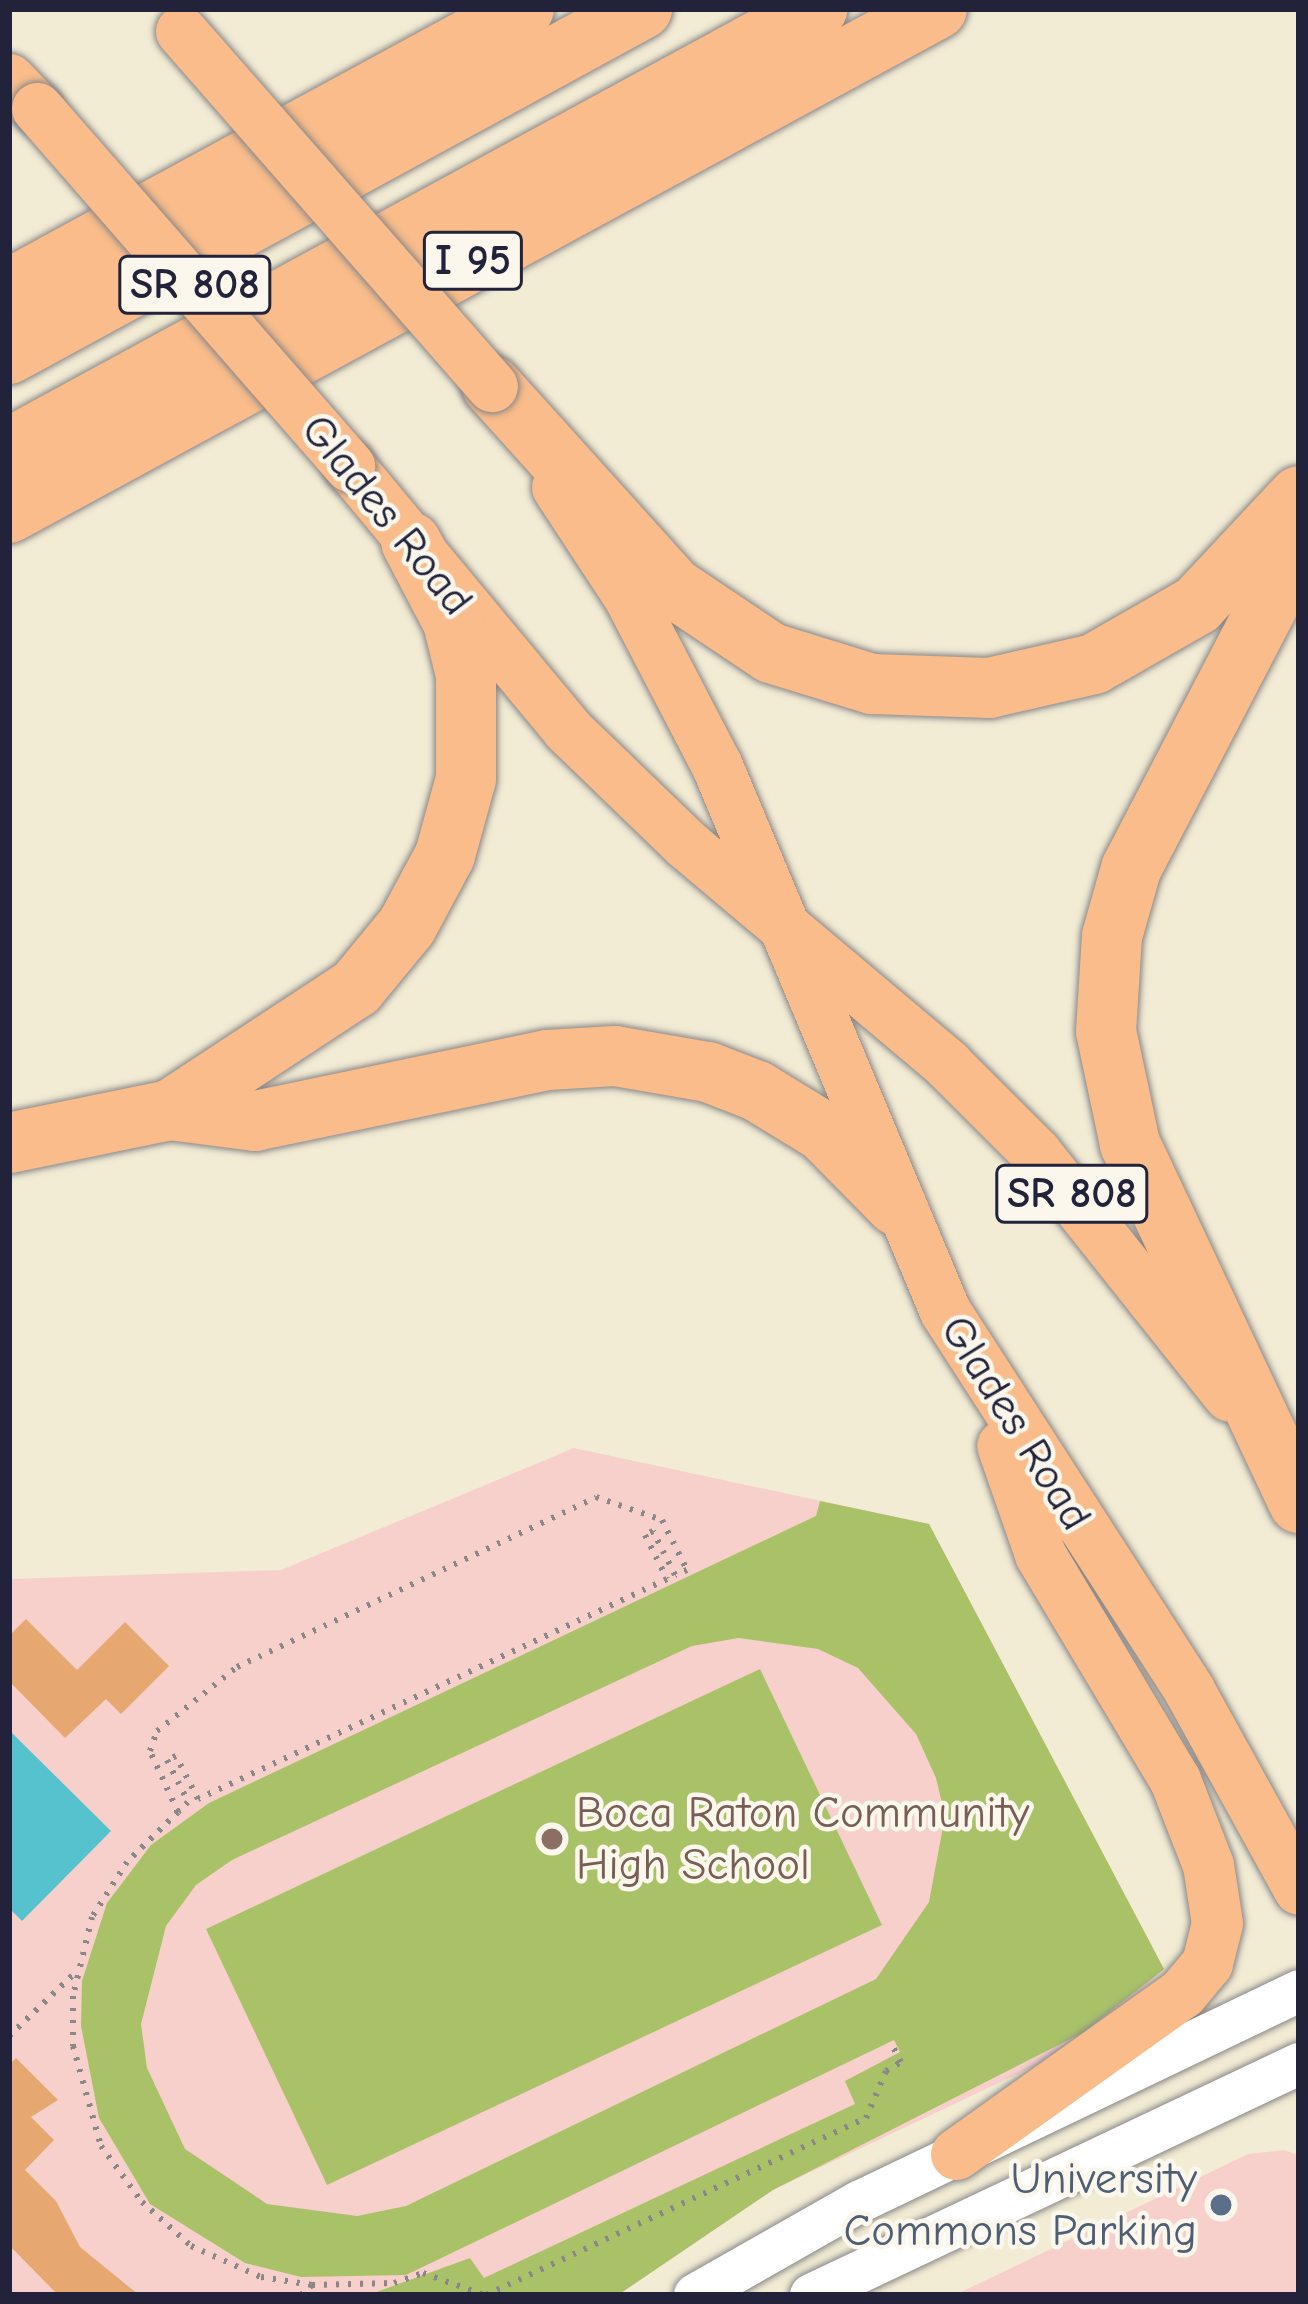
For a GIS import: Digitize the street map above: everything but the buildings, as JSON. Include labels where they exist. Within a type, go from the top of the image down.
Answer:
[{"type":"highway","points":[[9,289],[524,9]]},
{"type":"highway","points":[[9,354],[642,9]]},
{"type":"highway","points":[[9,448],[818,9]]},
{"type":"highway","name":"I 95","points":[[9,513],[937,9]]},
{"type":"highway","points":[[492,386],[674,588],[771,653],[872,684],[989,688],[1094,664],[1197,605],[1299,496]]},
{"type":"highway","points":[[170,1110],[356,988],[407,926],[445,855],[466,779],[466,675],[453,622],[411,542]]},
{"type":"highway","points":[[1299,546],[1131,868],[1112,936],[1106,1031],[1130,1144],[1299,1506]]},
{"type":"highway","points":[[9,1143],[170,1110],[255,1120],[547,1060],[644,1059],[708,1072],[788,1108],[844,1149],[896,1205]]},
{"type":"main road","name":"Glades Road","points":[[170,20],[492,386],[684,695],[787,930],[896,1205],[975,1365],[1189,1690],[1299,1889]]},
{"type":"main road","name":"Glades Road","points":[[18,92],[349,466],[567,728],[787,930],[948,1065],[1081,1204],[1215,1376],[1299,1506]]},
{"type":"main road","points":[[956,2154],[1182,1993],[1207,1963],[1216,1923],[1208,1865],[1174,1780],[1040,1554],[975,1365]]},
{"type":"street","points":[[695,2295],[788,2237],[1299,1991]]},
{"type":"street","points":[[811,2295],[1299,2064]]},
{"type":"path","points":[[178,1812],[149,1751],[157,1731],[237,1667],[596,1497],[662,1520],[687,1570],[675,1575],[653,1531],[645,1534],[667,1579],[198,1799],[176,1756],[167,1760],[188,1802],[109,1885],[76,1971],[73,2045],[89,2119],[116,2170],[191,2246],[261,2277],[312,2285],[394,2283],[423,2272],[485,2295],[866,2118],[886,2071],[901,2062],[890,2042]]},
{"type":"path","points":[[9,2036],[76,1971]]},
{"type":"path","points":[[302,2295],[312,2285]]},
{"type":"shaded area","name":"Boca Raton Community High School","points":[[574,1448],[929,1524],[1164,1969],[1083,2043],[773,2190],[618,2295],[9,2295],[9,1579],[281,1570]]},
{"type":"shaded area","name":"University Commons Parking","points":[[1285,2150],[1299,2156],[1299,2295],[955,2295],[1248,2154]]},
{"type":"green space","points":[[820,1501],[929,1524],[1164,1969],[1084,2032],[773,2190],[618,2295],[310,2295],[371,2294],[470,2258],[484,2278],[855,2104],[845,2081],[900,2052],[894,2040],[406,2275],[301,2277],[245,2263],[150,2204],[99,2118],[81,2026],[82,1981],[107,1903],[151,1845],[209,1803],[816,1516]],"holes":[[[739,1638],[818,1649],[858,1668],[916,1734],[936,1778],[945,1816],[929,1902],[876,1979],[406,2206],[357,2216],[267,2204],[185,2149],[147,2068],[141,2024],[166,1926],[196,1885],[232,1860],[692,1646]]]},
{"type":"green space","points":[[760,1669],[882,1925],[327,2185],[206,1929]]},
{"type":"water","points":[[9,1730],[111,1831],[22,1921],[9,1908]]},
{"type":"place","name":"Boca Raton Community High School","points":[[552,1839]]},
{"type":"place","name":"University Commons Parking","points":[[1221,2205]]}]
